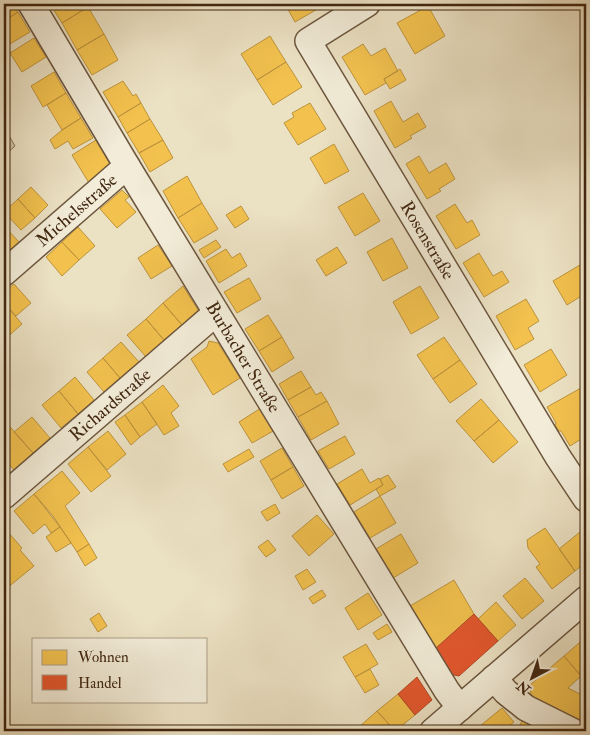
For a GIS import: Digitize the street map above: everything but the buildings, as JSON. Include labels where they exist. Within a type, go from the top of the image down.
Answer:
[{"type":"street","name":"Burbacher Straße","points":[[31,4],[127,166],[446,691],[460,708]]},
{"type":"street","name":"Rosenstraße","points":[[368,4],[308,41],[558,458],[586,498]]},
{"type":"street","name":"Michelsstraße","points":[[4,273],[127,166]]},
{"type":"street","name":"Richardstraße","points":[[4,496],[216,313]]},
{"type":"street","points":[[433,731],[586,599]]},
{"type":"street","points":[[494,678],[506,692],[526,708],[572,731]]},
{"type":"shaded area","points":[[4,127],[15,146],[4,156]]}]
